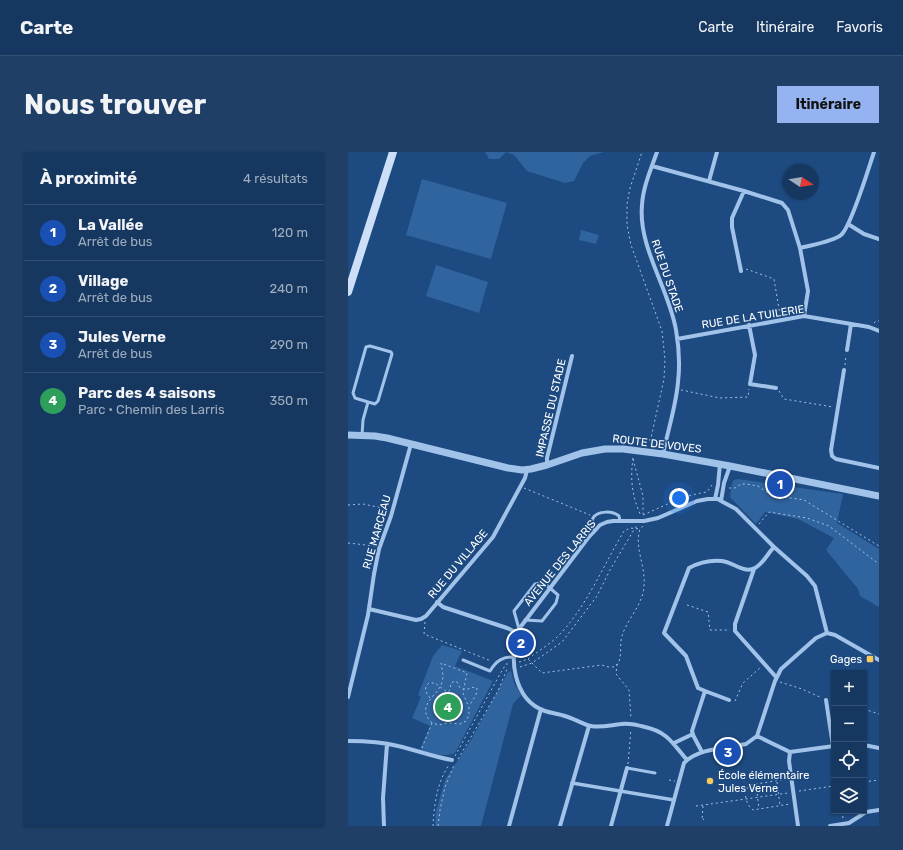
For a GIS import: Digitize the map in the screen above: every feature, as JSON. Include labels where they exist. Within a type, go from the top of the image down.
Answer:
[{"type":"main road","points":[[348,292],[393,152]]},
{"type":"street","name":"RUE DU STADE","points":[[656,152],[642,203],[641,221],[644,238],[669,302],[679,350],[677,389],[663,454]]},
{"type":"street","points":[[709,182],[717,152]]},
{"type":"street","points":[[800,248],[834,238],[842,234],[848,224],[862,189],[874,152]]},
{"type":"street","points":[[652,166],[782,203],[788,210],[800,248],[808,290],[804,316]]},
{"type":"street","points":[[741,271],[732,227],[732,218],[744,191]]},
{"type":"street","points":[[848,224],[864,234],[879,239]]},
{"type":"street","name":"RUE DE LA TUILERIE","points":[[677,339],[804,316],[869,327],[879,331]]},
{"type":"street","points":[[847,350],[852,324]]},
{"type":"street","points":[[749,325],[755,355],[750,384],[776,388]]},
{"type":"street","name":"IMPASSE DU STADE","points":[[547,465],[547,458],[572,356]]},
{"type":"street","points":[[844,370],[831,450],[832,456],[836,459],[879,468]]},
{"type":"street","name":"ROUTE DE VOVES","points":[[348,435],[381,437],[411,443],[508,468],[527,470],[547,465],[582,452],[605,449],[634,450],[720,464],[879,496]]},
{"type":"street","name":"RUE MARCEAU","points":[[348,697],[370,609],[374,574],[380,547],[411,443]]},
{"type":"street","points":[[718,500],[720,464]]},
{"type":"street","points":[[718,500],[730,466]]},
{"type":"street","name":"RUE DU VILLAGE","points":[[426,616],[493,537],[525,478],[527,470]]},
{"type":"street","points":[[718,500],[736,509],[774,547],[808,576],[815,586],[827,633]]},
{"type":"street","name":"AVENUE DES LARRIS","points":[[518,631],[600,525],[607,522],[644,521],[658,518],[697,502],[718,500]]},
{"type":"street","points":[[729,700],[698,688],[686,656],[664,633],[689,568],[698,563],[722,561],[748,570],[754,569],[774,547]]},
{"type":"street","points":[[754,569],[735,624],[735,630],[775,679]]},
{"type":"street","points":[[437,602],[443,607],[518,631],[516,637],[514,663],[516,679],[519,688],[530,701],[542,709],[571,718],[589,726],[610,726],[622,724],[646,727],[662,733],[671,740],[687,760]]},
{"type":"street","points":[[370,609],[416,620],[426,616]]},
{"type":"street","points":[[667,826],[683,766],[687,760],[690,757],[702,752],[746,744],[757,736],[775,679],[781,669],[816,638],[827,633],[835,635],[879,660]]},
{"type":"street","points":[[702,752],[693,734],[693,725],[705,691]]},
{"type":"street","points":[[826,700],[832,742]]},
{"type":"street","points":[[509,826],[542,709]]},
{"type":"street","points":[[560,826],[589,726]]},
{"type":"street","points":[[674,743],[693,734]]},
{"type":"street","points":[[757,736],[790,752],[831,746]]},
{"type":"street","points":[[348,741],[376,742],[396,745],[452,760]]},
{"type":"street","points":[[384,826],[383,798],[387,744]]},
{"type":"street","points":[[867,746],[879,748]]},
{"type":"street","points":[[790,752],[789,761],[798,826]]},
{"type":"street","points":[[611,826],[627,768]]},
{"type":"street","points":[[572,783],[674,800]]},
{"type":"street","points":[[830,826],[844,825],[866,812],[879,810]]},
{"type":"lane","points":[[370,346],[391,352],[392,354],[378,401],[375,404],[368,402],[355,398],[353,393],[366,347],[370,346]]},
{"type":"lane","points":[[362,435],[363,420],[368,402]]},
{"type":"lane","points":[[594,532],[591,528],[591,524],[594,517],[610,512],[618,514],[620,521]]},
{"type":"lane","points":[[518,631],[514,611],[535,584],[544,583],[558,595],[556,603],[542,620],[525,620]]},
{"type":"lane","points":[[463,660],[490,671],[496,663],[507,656],[515,657]]},
{"type":"lane","points":[[627,768],[655,773]]},
{"type":"path","points":[[627,768],[631,725],[629,690],[616,674],[622,653],[622,635],[643,595],[644,584],[644,567],[638,543],[640,529],[644,527],[644,521],[634,499],[631,474],[636,442],[641,439],[650,440],[652,438],[664,379],[665,359],[662,331],[631,245],[627,225],[627,204],[630,188],[642,152]]},
{"type":"path","points":[[741,271],[747,269],[774,279],[780,320]]},
{"type":"path","points":[[844,370],[847,350]]},
{"type":"path","points":[[677,389],[720,398],[748,397],[750,384]]},
{"type":"path","points":[[776,388],[784,399],[838,408]]},
{"type":"path","points":[[633,458],[643,496],[644,515],[676,500],[707,492],[712,485],[718,485]]},
{"type":"path","points":[[723,486],[734,488],[741,484],[746,484],[758,486],[771,495],[804,500],[879,546]]},
{"type":"path","points":[[520,487],[594,517]]},
{"type":"path","points":[[348,505],[363,504],[392,510]]},
{"type":"path","points":[[755,529],[769,512],[807,518],[829,526],[879,564]]},
{"type":"path","points":[[452,760],[457,759],[498,691],[506,669],[525,666],[532,663],[562,642],[597,596],[613,563],[635,528],[644,521]]},
{"type":"path","points":[[433,826],[434,811],[445,770],[506,664],[522,662],[528,659],[556,638],[573,618],[591,590],[624,531],[630,528],[640,529]]},
{"type":"path","points":[[348,543],[380,547]]},
{"type":"path","points":[[687,605],[708,612],[710,630],[735,630]]},
{"type":"path","points":[[426,616],[424,634],[496,663]]},
{"type":"path","points":[[528,659],[542,673],[602,665],[613,668],[618,664]]},
{"type":"path","points":[[441,663],[467,673],[463,689],[462,693],[469,707],[469,715],[466,721],[460,724],[448,723],[439,725],[432,723],[425,712],[430,698],[440,687],[443,677],[441,663]]},
{"type":"path","points":[[729,700],[736,702],[743,683],[764,664]]},
{"type":"path","points":[[775,679],[826,700]]},
{"type":"path","points":[[430,698],[425,692],[426,685],[429,683],[435,683],[447,692],[450,690],[451,683],[454,681],[457,682],[460,688],[463,689],[468,690],[475,687],[477,688],[476,694],[469,707]]},
{"type":"path","points":[[867,710],[879,714]]},
{"type":"path","points":[[420,752],[432,723]]},
{"type":"path","points":[[438,826],[445,787],[454,765],[452,760]]},
{"type":"path","points":[[792,779],[750,785],[745,792],[748,806],[753,810],[795,804]]},
{"type":"path","points":[[867,782],[879,780]]},
{"type":"path","points":[[777,781],[780,806]]},
{"type":"path","points":[[756,784],[759,809]]},
{"type":"path","points":[[696,806],[831,786]]},
{"type":"path","points":[[703,805],[702,820],[704,819]]},
{"type":"path","points":[[842,814],[844,825]]},
{"type":"shaded area","points":[[485,152],[506,152],[499,159],[489,159]]},
{"type":"shaded area","points":[[506,152],[604,152],[590,156],[583,163],[574,181],[565,183],[527,171],[514,155]]},
{"type":"shaded area","points":[[422,179],[507,203],[491,259],[406,235]]},
{"type":"shaded area","points":[[581,230],[599,235],[596,244],[579,240]]},
{"type":"shaded area","points":[[436,265],[488,282],[479,313],[426,296]]},
{"type":"shaded area","points":[[738,479],[843,494],[837,523],[879,549],[879,607],[860,596],[858,589],[826,550],[834,538],[798,519],[765,512],[756,524],[730,497],[732,483],[734,480]]},
{"type":"shaded area","points":[[442,645],[462,651],[455,666],[493,681],[455,753],[446,755],[420,749],[430,726],[412,718],[421,697],[418,695],[433,656]]},
{"type":"shaded area","points":[[511,671],[514,683],[521,695],[513,704],[481,826],[435,826],[436,811],[445,780],[471,740],[508,672]]},
{"type":"place","name":"La Vallée","points":[[780,484]]},
{"type":"place","name":"Village","points":[[521,643]]},
{"type":"place","name":"Gages","points":[[870,659]]},
{"type":"place","name":"Parc des 4 saisons","points":[[448,707]]},
{"type":"place","name":"Jules Verne","points":[[728,752]]},
{"type":"place","name":"École élémentaire Jules Verne","points":[[710,781]]}]
